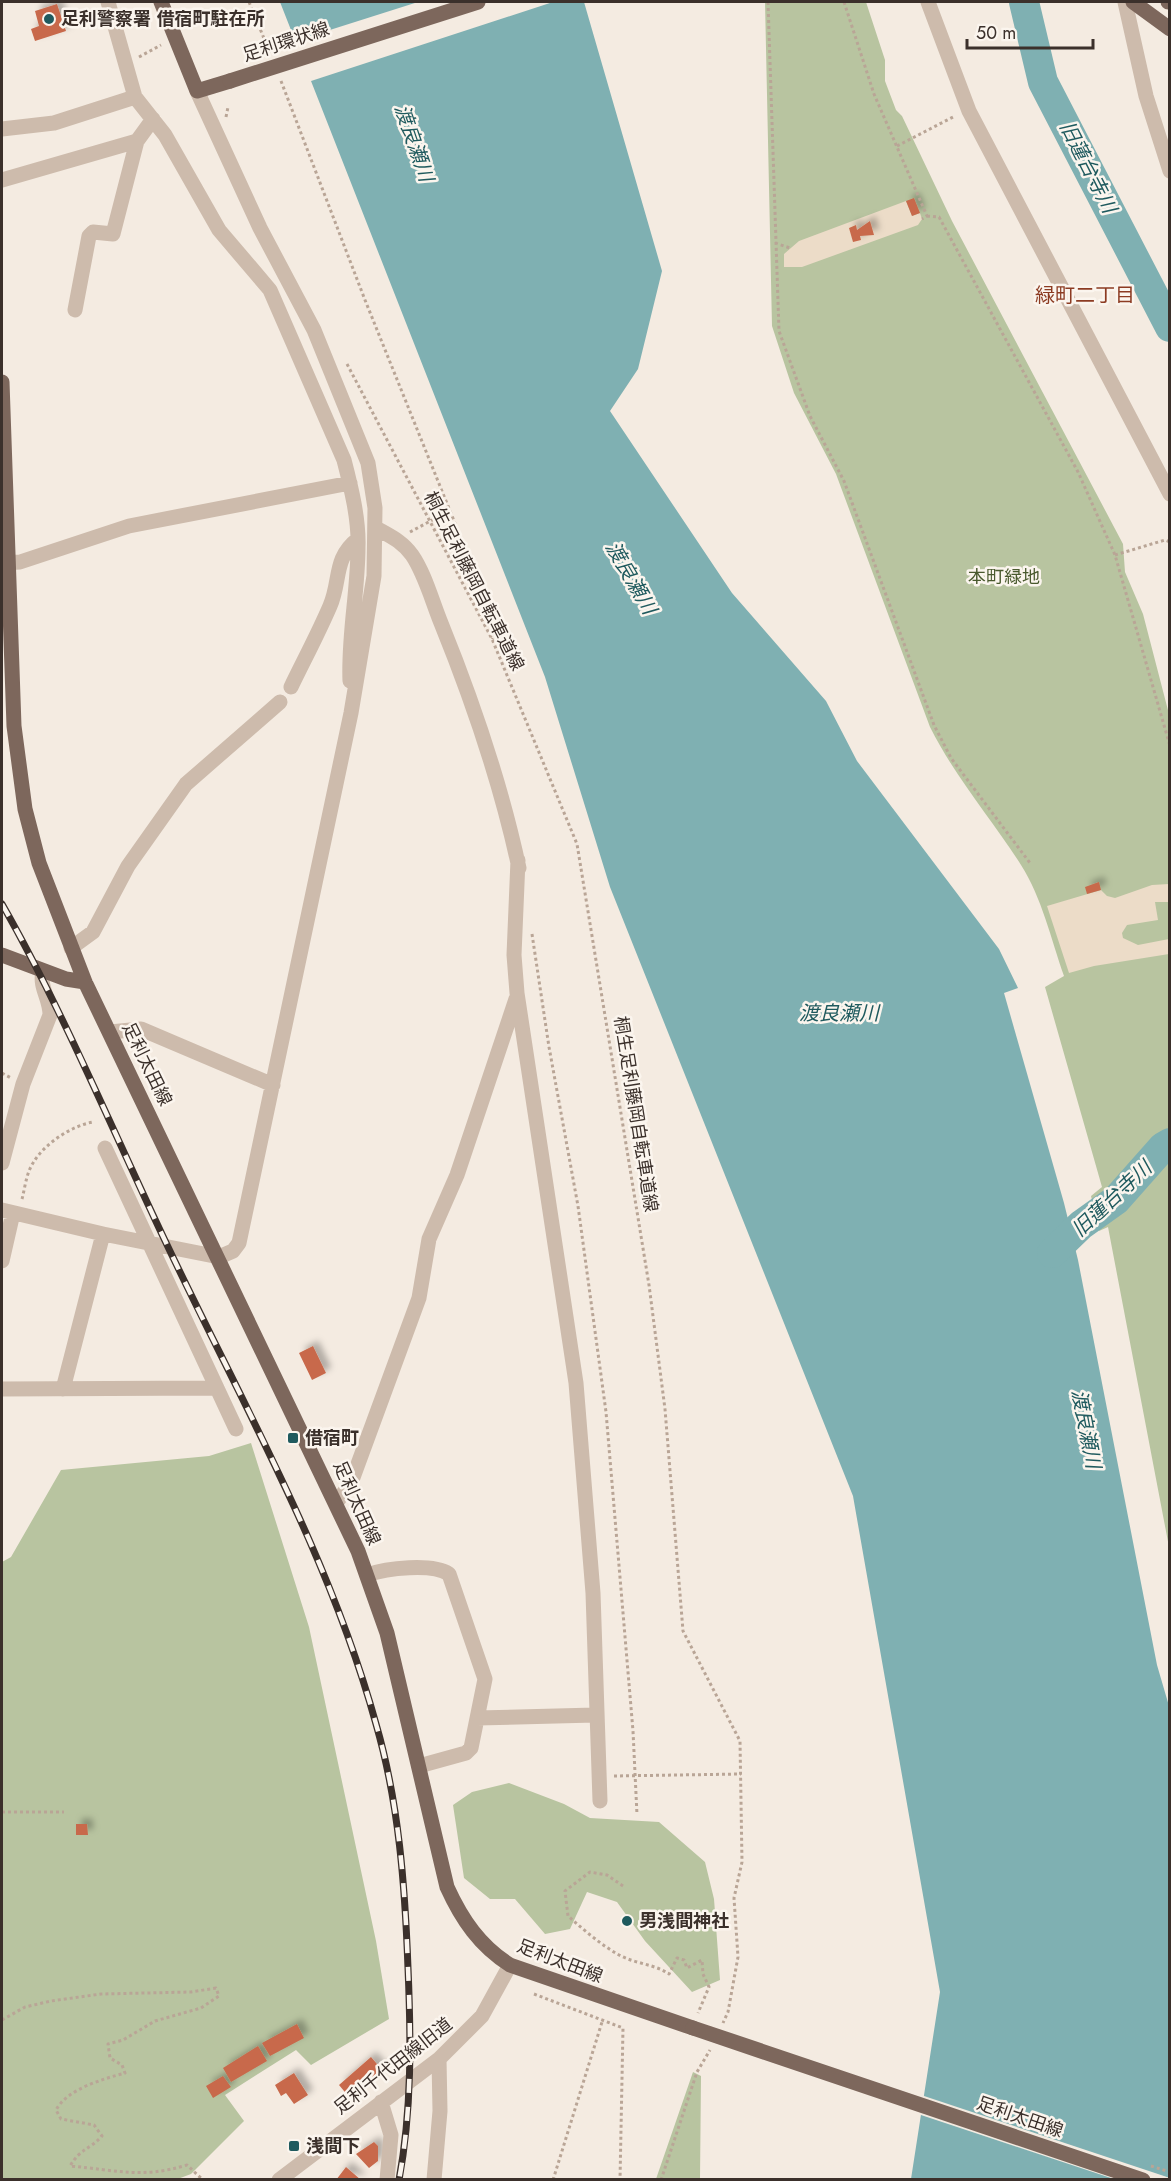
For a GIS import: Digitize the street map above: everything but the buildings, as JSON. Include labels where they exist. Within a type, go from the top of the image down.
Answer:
[{"type":"main road","points":[[161,2],[197,91]]},
{"type":"main road","name":"足利環状線","points":[[197,91],[478,2]]},
{"type":"main road","points":[[1133,2],[1170,29]]},
{"type":"main road","name":"足利太田線","points":[[2,382],[5,564],[14,726],[21,786],[39,863],[86,982],[336,1503],[367,1575],[387,1633],[440,1863],[458,1911],[486,1947],[510,1965],[1143,2180]]},
{"type":"main road","points":[[2,953],[43,971],[86,982]]},
{"type":"street","points":[[108,2],[135,97],[153,119],[219,230],[270,290],[344,460],[350,483],[358,539],[355,604],[349,647],[351,713]]},
{"type":"street","points":[[928,2],[969,111],[1170,494]]},
{"type":"street","points":[[1125,2],[1146,96],[1170,171]]},
{"type":"street","points":[[2,1261],[7,1212],[219,1257],[233,1251],[239,1243],[351,713],[374,576],[376,528],[368,463],[356,429],[306,313],[260,228],[197,91]]},
{"type":"street","points":[[2,129],[54,123],[135,97]]},
{"type":"street","points":[[75,310],[88,236],[93,232],[113,234],[137,141],[153,119]]},
{"type":"street","points":[[2,180],[137,141]]},
{"type":"street","points":[[5,564],[129,526],[350,483]]},
{"type":"street","points":[[376,528],[399,540],[413,556],[421,573],[455,657],[485,743],[518,860],[525,894]]},
{"type":"street","points":[[291,687],[331,603],[334,585],[346,548],[358,539]]},
{"type":"street","points":[[71,948],[93,932],[128,866],[186,784],[280,702]]},
{"type":"street","points":[[518,860],[514,944],[517,993],[576,1383],[593,1593],[595,1715],[600,1801]]},
{"type":"street","points":[[2,1163],[23,1084],[50,1015],[50,1006],[40,984],[43,971]]},
{"type":"street","points":[[336,1503],[351,1483],[412,1319],[425,1273],[429,1239],[457,1175],[517,993]]},
{"type":"street","points":[[110,1032],[141,1029],[273,1085]]},
{"type":"street","points":[[105,1148],[236,1429]]},
{"type":"street","points":[[63,1389],[103,1234]]},
{"type":"street","points":[[2,1389],[217,1388]]},
{"type":"street","points":[[367,1575],[393,1569],[441,1569],[449,1574],[485,1679],[471,1748],[466,1753],[419,1766]]},
{"type":"street","points":[[477,1718],[595,1715]]},
{"type":"street","name":"足利千代田線旧道","points":[[279,2180],[439,2059],[482,2016],[510,1965]]},
{"type":"street","points":[[434,2180],[440,2112],[439,2059]]},
{"type":"street","points":[[381,2102],[391,2135],[387,2180]]},
{"type":"path","points":[[249,2],[274,64]]},
{"type":"path","points":[[768,2],[779,331],[810,416],[844,481],[934,725],[951,758],[1030,862]]},
{"type":"path","points":[[844,2],[874,94],[927,216]]},
{"type":"path","points":[[137,58],[163,44]]},
{"type":"path","points":[[278,74],[498,630],[492,639]]},
{"type":"path","points":[[226,125],[228,107]]},
{"type":"path","points":[[897,146],[957,115]]},
{"type":"path","points":[[921,219],[927,216],[939,217],[941,220],[1078,472],[1115,555],[1170,746]]},
{"type":"path","points":[[775,243],[790,248]]},
{"type":"path","name":"桐生足利藤岡自転車道線","points":[[344,359],[492,639],[577,844],[649,1285],[665,1409],[682,1631],[740,1741],[742,1862],[734,1898],[738,1957],[728,2012],[719,2030]]},
{"type":"path","points":[[399,540],[450,511]]},
{"type":"path","points":[[1115,555],[1165,540],[1170,542]]},
{"type":"path","points":[[531,927],[549,1047],[578,1206],[606,1412],[636,1777],[637,1815]]},
{"type":"path","points":[[7,1212],[21,1202],[33,1163],[72,1128],[93,1122]]},
{"type":"path","points":[[626,1776],[741,1774]]},
{"type":"path","points":[[2,1812],[64,1812]]},
{"type":"path","points":[[623,1886],[607,1875],[590,1872],[565,1891],[568,1916],[620,1955],[642,1964],[658,1966],[669,1974],[677,1958],[684,1960],[687,1968],[702,1960],[709,1987],[698,2013]]},
{"type":"path","points":[[2,2020],[25,2007],[51,2001],[101,1994],[191,1992],[216,1988],[219,1996],[201,2008],[154,2021],[123,2040],[108,2044],[110,2058],[122,2065],[126,2073],[108,2078],[61,2100],[56,2110],[62,2119],[94,2125],[102,2136],[93,2146],[78,2152],[70,2166],[135,2174],[187,2165],[203,2180]]},
{"type":"path","points":[[534,1994],[602,2022],[623,2028],[620,2180]]},
{"type":"path","points":[[553,2180],[602,2022]]},
{"type":"path","points":[[662,2180],[697,2072],[711,2049]]},
{"type":"green space","name":"本町緑地","points":[[765,2],[866,2],[885,60],[885,81],[896,110],[902,116],[952,221],[1123,544],[1125,572],[1143,614],[1170,718],[1169,1547],[1108,1227],[1099,1231],[1091,1196],[1102,1187],[1045,987],[1064,976],[1035,891],[1021,865],[962,780],[930,727],[836,474],[794,393],[772,326]]},
{"type":"green space","points":[[251,1443],[309,1627],[376,1941],[389,2019],[311,2065],[296,2050],[225,2095],[244,2121],[191,2174],[175,2180],[2,2180],[2,1562],[11,1557],[61,1470],[209,1456]]},
{"type":"green space","points":[[509,1783],[564,1804],[590,1818],[659,1822],[705,1862],[714,1899],[720,1980],[692,1992],[645,1941],[617,1902],[587,1892],[570,1929],[545,1934],[515,1899],[490,1899],[464,1878],[453,1805],[472,1792]]},
{"type":"green space","points":[[693,2072],[701,2076],[700,2179],[656,2179]]},
{"type":"shaded area","points":[[906,201],[912,216],[920,213],[922,219],[918,225],[802,267],[784,267],[784,254],[799,241]]},
{"type":"shaded area","points":[[1169,884],[1169,902],[1155,902],[1158,920],[1127,925],[1122,933],[1123,938],[1138,945],[1169,939],[1169,954],[1094,966],[1069,973],[1047,906],[1101,890],[1107,896],[1115,898],[1152,885]]},
{"type":"water","name":"渡良瀬川","points":[[280,2],[584,2],[662,271],[638,369],[610,411],[732,593],[826,701],[857,761],[999,949],[1018,988],[1004,993],[1078,1260],[1157,1665],[1169,1706],[1169,2179],[911,2179],[940,1992],[853,1496],[610,887],[545,677]]},
{"type":"pier","points":[[418,2],[553,2],[308,82],[292,42]]},
{"type":"pier","points":[[921,2095],[1170,2178],[1169,2180],[1114,2179],[918,2114]]},
{"type":"waterway","name":"旧蓮台寺川","points":[[1024,2],[1043,82],[1170,327]]},
{"type":"waterway","name":"旧蓮台寺川","points":[[1052,1253],[1081,1225],[1116,1200],[1163,1147],[1170,1143]]},
{"type":"railway","points":[[2,904],[68,1032],[169,1249],[283,1482],[335,1601],[357,1662],[384,1754],[400,1845],[403,1876],[410,2047],[406,2127],[399,2180]]},
{"type":"place","name":"足利警察署 借宿町駐在所","points":[[49,19]]},
{"type":"place","name":"借宿町","points":[[293,1438]]},
{"type":"place","name":"男浅間神社","points":[[627,1921]]},
{"type":"place","name":"浅間下","points":[[294,2146]]},
{"type":"district","name":"緑町二丁目","points":[[1085,295]]}]
